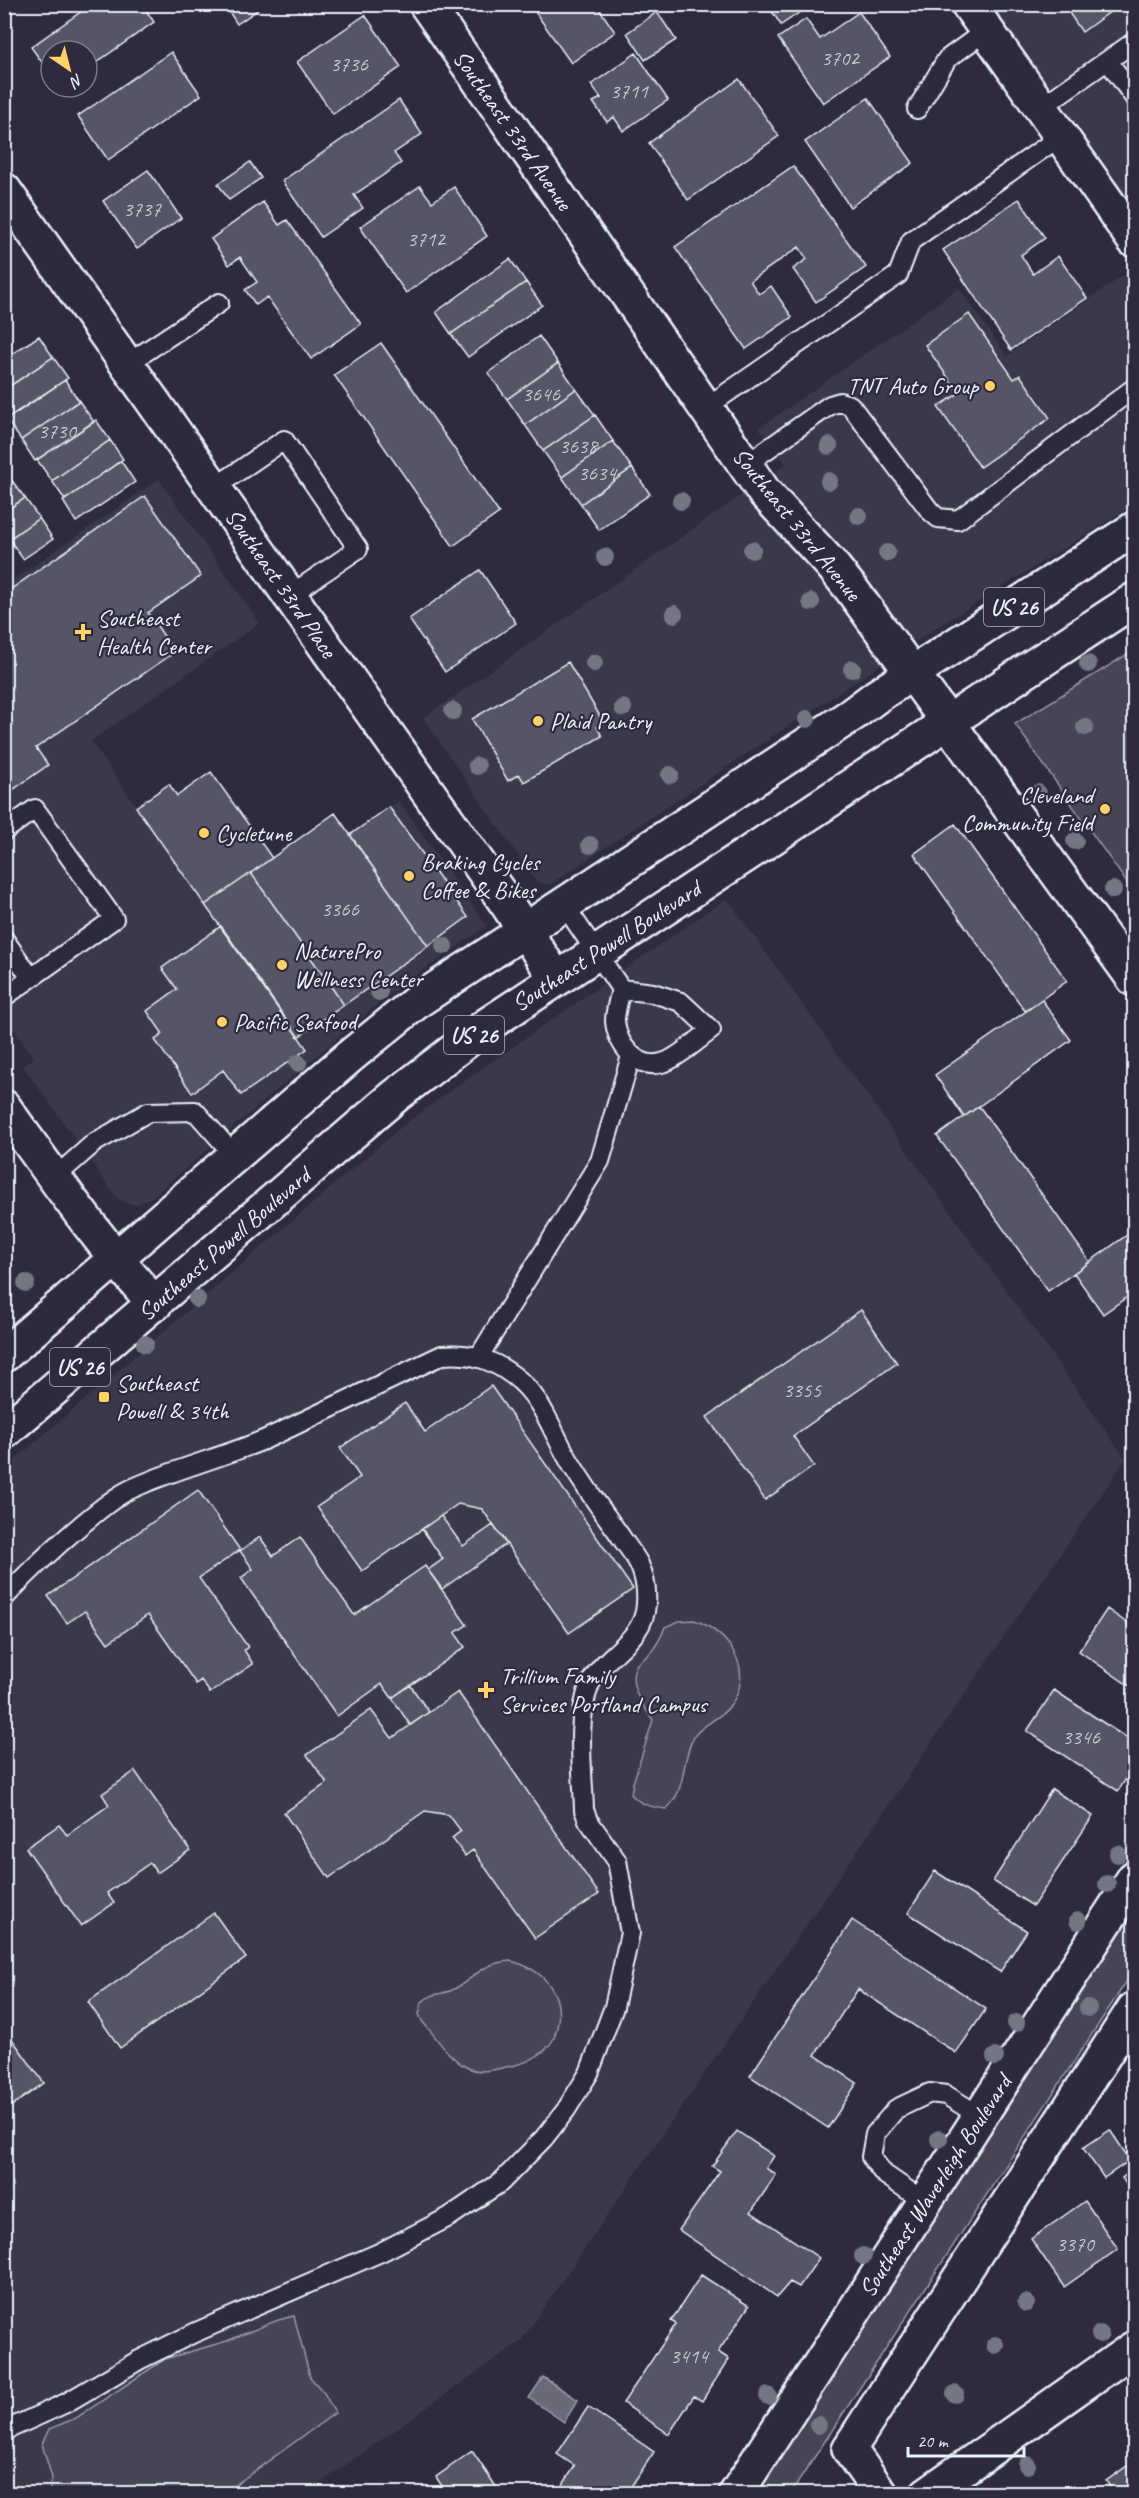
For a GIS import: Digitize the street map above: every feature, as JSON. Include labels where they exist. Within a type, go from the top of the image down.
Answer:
[{"type":"street","name":"Southeast 33rd Avenue","points":[[426,4],[745,465],[783,516],[845,581],[1134,980]]},
{"type":"street","points":[[978,17],[1134,240]]},
{"type":"street","name":"Southeast 33rd Place","points":[[4,190],[524,929],[556,978]]},
{"type":"street","name":"US 26","points":[[4,1355],[419,1000],[877,696],[1134,529]]},
{"type":"street","name":"Southeast Powell Boulevard","points":[[4,1432],[395,1096],[487,1025],[1134,600]]},
{"type":"street","points":[[4,1107],[54,1179],[115,1260],[155,1304]]},
{"type":"street","name":"Southeast Waverleigh Boulevard","points":[[736,2493],[1134,1878]]},
{"type":"street","points":[[881,2493],[849,2449],[1134,2009]]},
{"type":"street","points":[[927,2493],[1134,2348]]},
{"type":"lane","points":[[917,109],[947,59],[978,17]]},
{"type":"lane","points":[[1041,107],[1134,42]]},
{"type":"lane","points":[[1108,60],[1134,98]]},
{"type":"lane","points":[[705,408],[898,275],[911,241],[1061,136]]},
{"type":"lane","points":[[127,364],[219,303]]},
{"type":"lane","points":[[745,465],[830,405],[840,402],[850,405],[930,511],[938,518],[958,520],[1134,388]]},
{"type":"lane","points":[[214,488],[284,440],[358,549],[290,595]]},
{"type":"lane","points":[[4,831],[35,809],[114,919],[4,997]]},
{"type":"lane","points":[[563,903],[621,989],[615,1020],[620,1043],[632,1056],[648,1065],[666,1062],[711,1030],[681,1002],[653,993],[621,989]]},
{"type":"lane","points":[[4,939],[31,978]]},
{"type":"lane","points":[[478,1358],[600,1161],[632,1056]]},
{"type":"lane","points":[[54,1179],[94,1143],[148,1112],[195,1111],[235,1156]]},
{"type":"lane","points":[[4,1598],[36,1563],[107,1503],[127,1491],[202,1460],[237,1451],[266,1439],[442,1355],[465,1353],[500,1367],[533,1393],[572,1466],[639,1563],[646,1592],[643,1621],[635,1636],[604,1665],[592,1681],[585,1698],[583,1716],[584,1810],[588,1820],[617,1862],[630,1933],[614,2007],[589,2073],[566,2110],[537,2145],[501,2182],[450,2217],[381,2252],[194,2333],[139,2360],[66,2403],[4,2431]]},
{"type":"lane","points":[[925,2202],[884,2174],[871,2157],[875,2134],[896,2109],[930,2093],[946,2095],[980,2116]]},
{"type":"shaded area","points":[[963,5],[1134,5],[1134,247]]},
{"type":"shaded area","points":[[1134,268],[1134,505],[933,630],[549,885],[536,882],[423,718],[786,464],[759,428],[959,288],[1007,356]]},
{"type":"shaded area","points":[[159,479],[260,623],[91,741],[205,905],[335,813],[350,835],[399,801],[487,926],[389,994],[151,1198],[138,1204],[128,1204],[117,1198],[23,1066],[34,1058],[5,1017],[4,586]]},
{"type":"shaded area","name":"Cleveland Community Field","points":[[1134,650],[1134,893],[1015,724]]},
{"type":"shaded area","name":"Trillium Family Services Portland Campus","points":[[727,898],[1126,1459],[521,2341],[305,2494],[5,2493],[4,1469],[401,1127]]},
{"type":"shaded area","points":[[694,1620],[719,1634],[728,1644],[736,1655],[740,1668],[740,1681],[737,1694],[729,1707],[694,1737],[678,1793],[666,1809],[642,1803],[631,1794],[653,1720],[637,1694],[633,1679],[634,1671],[637,1664],[656,1646],[665,1627],[679,1621]]},
{"type":"shaded area","points":[[1134,1902],[1134,1970],[791,2493],[748,2494]]},
{"type":"shaded area","points":[[510,1961],[532,1969],[541,1976],[554,1993],[559,2015],[553,2040],[539,2055],[513,2066],[481,2071],[471,2069],[454,2058],[422,2021],[419,2014],[422,2002],[431,1996],[456,1988],[486,1967]]},
{"type":"shaded area","points":[[294,2316],[310,2377],[324,2393],[335,2413],[224,2493],[49,2493],[52,2478],[42,2444],[49,2429],[76,2418],[165,2359],[227,2341],[278,2320]]},
{"type":"water","points":[[543,2377],[578,2400],[564,2422],[529,2398]]},
{"type":"building","points":[[92,4],[142,4],[154,22],[99,61],[99,39],[42,39]]},
{"type":"building","points":[[224,4],[266,4],[237,24]]},
{"type":"building","points":[[539,4],[596,4],[615,32],[571,63],[533,9]]},
{"type":"building","points":[[767,4],[812,4],[781,25]]},
{"type":"building","points":[[1063,4],[1121,4],[1082,32]]},
{"type":"building","points":[[657,12],[676,40],[645,60],[627,33]]},
{"type":"building","points":[[859,12],[890,57],[823,103],[778,38],[806,19],[820,39]]},
{"type":"building","points":[[365,15],[401,67],[333,114],[297,62]]},
{"type":"building","points":[[39,41],[39,58],[31,47]]},
{"type":"building","points":[[171,52],[201,95],[108,160],[78,116]]},
{"type":"building","points":[[636,53],[668,100],[623,131],[614,117],[607,122],[593,102],[601,98],[591,85]]},
{"type":"building","points":[[739,79],[779,136],[688,200],[649,143]]},
{"type":"building","points":[[868,98],[913,163],[850,207],[805,142]]},
{"type":"building","points":[[399,100],[422,134],[394,153],[401,163],[354,195],[363,208],[321,237],[282,181]]},
{"type":"building","points":[[250,162],[261,178],[229,200],[218,184]]},
{"type":"building","points":[[793,166],[866,267],[816,302],[793,269],[807,259],[799,247],[750,281],[759,294],[771,286],[792,317],[746,349],[675,247]]},
{"type":"building","points":[[148,170],[181,218],[137,249],[103,201]]},
{"type":"building","points":[[420,186],[432,202],[454,187],[487,236],[406,293],[360,227]]},
{"type":"building","points":[[1019,199],[1045,238],[1021,255],[1033,274],[1058,256],[1087,298],[1011,350],[943,250]]},
{"type":"building","points":[[263,202],[279,225],[287,220],[361,324],[311,359],[267,297],[256,305],[245,290],[257,282],[240,257],[229,265],[211,239]]},
{"type":"building","points":[[510,259],[526,282],[451,334],[436,312]]},
{"type":"building","points":[[526,282],[542,305],[468,357],[451,334]]},
{"type":"building","name":"TNT Auto Group","points":[[969,314],[1014,379],[1020,375],[1050,418],[980,467],[938,407],[959,393],[925,345]]},
{"type":"building","points":[[39,336],[53,357],[4,390],[4,359]]},
{"type":"building","points":[[539,336],[558,363],[507,399],[488,373]]},
{"type":"building","points":[[381,343],[499,513],[453,546],[334,375]]},
{"type":"building","points":[[53,357],[68,378],[9,418],[4,411],[4,390]]},
{"type":"building","points":[[558,363],[576,389],[525,425],[507,399]]},
{"type":"building","points":[[65,380],[79,401],[21,440],[6,419]]},
{"type":"building","points":[[576,389],[595,415],[543,451],[525,425]]},
{"type":"building","points":[[79,401],[94,422],[35,461],[21,440]]},
{"type":"building","points":[[595,415],[613,441],[562,477],[543,451]]},
{"type":"building","points":[[96,420],[110,440],[52,481],[37,460]]},
{"type":"building","points":[[110,440],[123,459],[65,500],[52,481]]},
{"type":"building","points":[[613,441],[632,468],[581,504],[562,477]]},
{"type":"building","points":[[121,461],[135,482],[76,522],[63,501]]},
{"type":"building","points":[[632,468],[650,494],[599,530],[581,504]]},
{"type":"building","points":[[10,478],[25,498],[4,512],[4,482]]},
{"type":"building","name":"Southeast Health Center","points":[[145,496],[201,576],[148,613],[175,652],[36,748],[48,765],[4,796],[4,594]]},
{"type":"building","points":[[25,498],[39,518],[9,539],[4,533],[4,512]]},
{"type":"building","points":[[39,518],[53,539],[23,559],[9,539]]},
{"type":"building","points":[[480,570],[516,623],[445,672],[409,619]]},
{"type":"building","name":"Plaid Pantry","points":[[568,662],[604,723],[597,727],[602,736],[524,782],[519,774],[508,781],[472,719]]},
{"type":"building","name":"Cycletune","points":[[211,772],[272,858],[205,905],[136,807],[169,784],[177,796]]},
{"type":"building","name":"Braking Cycles Coffee & Bikes","points":[[389,807],[468,917],[428,946],[350,835]]},
{"type":"building","points":[[335,813],[428,946],[344,1005],[251,873]]},
{"type":"building","points":[[955,824],[1067,981],[1025,1011],[914,854]]},
{"type":"building","name":"NaturePro Wellness Center","points":[[251,873],[344,1005],[298,1037],[205,905]]},
{"type":"building","name":"Pacific Seafood","points":[[221,926],[307,1049],[241,1095],[223,1070],[192,1093],[155,1040],[163,1034],[147,1011],[177,989],[162,968]]},
{"type":"building","points":[[1042,1000],[1071,1040],[964,1117],[935,1075]]},
{"type":"building","points":[[979,1106],[1090,1262],[1048,1291],[937,1136]]},
{"type":"building","points":[[1134,1230],[1134,1292],[1103,1314],[1074,1273]]},
{"type":"building","points":[[861,1310],[897,1363],[793,1436],[814,1466],[765,1500],[707,1417]]},
{"type":"building","points":[[491,1386],[633,1589],[569,1633],[482,1509],[458,1504],[362,1571],[317,1507],[360,1477],[340,1448],[405,1403],[425,1432]]},
{"type":"building","points":[[198,1490],[240,1550],[199,1578],[248,1647],[244,1650],[253,1664],[210,1693],[201,1680],[196,1684],[148,1615],[108,1643],[85,1611],[67,1623],[48,1596]]},
{"type":"building","points":[[441,1516],[463,1546],[493,1525],[506,1544],[442,1589],[428,1570],[443,1559],[422,1529]]},
{"type":"building","points":[[260,1537],[273,1556],[300,1537],[354,1615],[425,1566],[467,1625],[455,1633],[465,1647],[392,1698],[382,1684],[337,1716],[241,1578],[253,1569],[240,1551]]},
{"type":"building","points":[[1107,1609],[1134,1628],[1134,1689],[1079,1651]]},
{"type":"building","points":[[410,1685],[429,1712],[410,1725],[392,1698]]},
{"type":"building","points":[[1054,1690],[1134,1743],[1134,1767],[1118,1791],[1027,1731]]},
{"type":"building","points":[[458,1692],[599,1894],[535,1938],[473,1850],[465,1856],[452,1838],[461,1831],[449,1815],[425,1811],[329,1878],[284,1813],[327,1783],[307,1755],[371,1710],[392,1738]]},
{"type":"building","points":[[135,1771],[190,1850],[157,1873],[150,1863],[107,1893],[114,1903],[81,1926],[26,1848],[59,1825],[67,1835],[109,1805],[102,1794]]},
{"type":"building","points":[[1052,1789],[1093,1816],[1033,1906],[993,1881]]},
{"type":"building","points":[[935,1871],[1027,1931],[1000,1972],[908,1913]]},
{"type":"building","points":[[214,1913],[246,1958],[120,2048],[88,2002]]},
{"type":"building","points":[[852,1920],[986,2009],[956,2053],[858,1989],[815,2055],[857,2083],[828,2128],[750,2076]]},
{"type":"building","points":[[4,2028],[44,2083],[4,2111]]},
{"type":"building","points":[[1110,2130],[1130,2160],[1104,2178],[1083,2148]]},
{"type":"building","points":[[737,2131],[774,2156],[766,2168],[776,2175],[751,2212],[819,2258],[799,2287],[790,2282],[777,2297],[679,2230],[720,2171],[712,2166]]},
{"type":"building","points":[[1134,2169],[1134,2196],[1122,2178]]},
{"type":"building","points":[[1085,2201],[1118,2249],[1064,2287],[1031,2239]]},
{"type":"building","points":[[701,2275],[749,2306],[718,2352],[729,2359],[702,2401],[694,2396],[669,2434],[623,2403],[676,2324],[671,2321]]},
{"type":"building","points":[[588,2407],[654,2452],[626,2494],[557,2494],[575,2466],[557,2454]]},
{"type":"building","points":[[472,2451],[501,2494],[447,2494],[436,2477]]},
{"type":"building","points":[[1134,2461],[1134,2494],[1115,2494],[1106,2481]]},
{"type":"place","name":"TNT Auto Group","points":[[990,386]]},
{"type":"place","name":"Southeast Health Center","points":[[83,632]]},
{"type":"place","name":"Plaid Pantry","points":[[538,721]]},
{"type":"place","name":"Cleveland Community Field","points":[[1105,809]]},
{"type":"place","name":"Cycletune","points":[[204,833]]},
{"type":"place","name":"Braking Cycles Coffee & Bikes","points":[[409,876]]},
{"type":"place","name":"NaturePro Wellness Center","points":[[282,965]]},
{"type":"place","name":"Pacific Seafood","points":[[222,1022]]},
{"type":"place","name":"Southeast Powell & 34th","points":[[104,1397]]},
{"type":"place","name":"Trillium Family Services Portland Campus","points":[[486,1690]]}]
